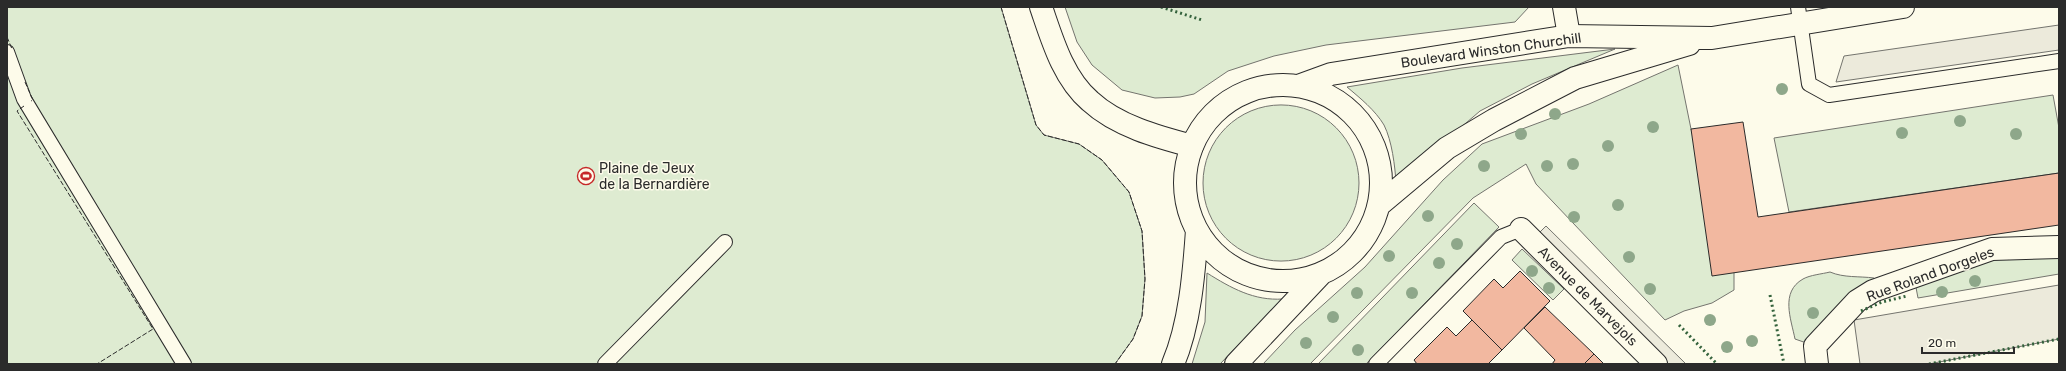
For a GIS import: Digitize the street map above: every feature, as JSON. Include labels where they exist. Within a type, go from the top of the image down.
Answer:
[{"type":"street","points":[[1041,7],[1054,45],[1070,76],[1089,101],[1119,120],[1158,137],[1192,146]]},
{"type":"street","points":[[1564,7],[1570,36]]},
{"type":"street","name":"Boulevard Winston Churchill","points":[[1379,205],[1447,148],[1575,78],[1712,38],[1799,15],[1903,7]]},
{"type":"street","name":"Boulevard Winston Churchill","points":[[1298,86],[1331,74],[1570,36],[1712,38]]},
{"type":"street","points":[[1282,85],[1298,86],[1318,92],[1333,99],[1359,121],[1372,142],[1380,165],[1382,185],[1379,205],[1371,228],[1356,250],[1344,261],[1320,275],[1303,280],[1288,282],[1273,281],[1250,276],[1222,261],[1208,246],[1197,230],[1189,210],[1185,187],[1187,163],[1192,146],[1201,130],[1211,117],[1234,98],[1263,87],[1282,85]]},
{"type":"street","name":"Avenue de Marvejols","points":[[1521,229],[1656,364]]},
{"type":"street","points":[[1173,364],[1184,326],[1192,280],[1197,230]]},
{"type":"street","name":"Rue Roland Dorgeles","points":[[1817,364],[1815,346],[1857,301],[1873,291],[1992,249],[2059,247]]},
{"type":"street","points":[[1236,364],[1320,275]]},
{"type":"lane","points":[[1799,15],[1809,84],[1829,95],[2059,61]]},
{"type":"lane","points":[[7,52],[24,99],[184,364]]},
{"type":"lane","points":[[1376,364],[1501,237],[1521,229]]},
{"type":"lane","points":[[605,364],[726,242]]},
{"type":"green space","name":"Plaine de Jeux de la Bernardière","points":[[1001,7],[1036,125],[1044,135],[1079,144],[1102,160],[1129,192],[1142,231],[1145,279],[1142,316],[1133,339],[1115,364],[7,364],[7,8]]},
{"type":"green space","points":[[1065,7],[1529,7],[1515,22],[1326,45],[1274,56],[1228,71],[1194,94],[1180,97],[1155,98],[1122,90],[1092,65],[1077,42]]},
{"type":"green space","points":[[1615,49],[1532,84],[1480,111],[1396,183],[1391,146],[1384,125],[1372,109],[1347,87],[1462,68]]},
{"type":"green space","points":[[1678,65],[1691,129],[1734,273],[1734,290],[1712,303],[1684,311],[1665,320],[1536,184],[1526,164],[1473,198],[1310,364],[1263,364],[1295,330],[1365,267],[1443,180],[1482,144],[1589,104]]},
{"type":"green space","points":[[2053,95],[2059,128],[2059,173],[1789,212],[1774,138]]},
{"type":"green space","points":[[1281,105],[1311,111],[1324,118],[1336,128],[1346,140],[1353,153],[1359,183],[1353,213],[1346,226],[1336,238],[1324,248],[1311,255],[1281,261],[1251,255],[1238,248],[1226,238],[1216,226],[1209,213],[1203,183],[1209,153],[1216,140],[1226,128],[1238,118],[1251,111]]},
{"type":"green space","points":[[1474,203],[1499,227],[1366,364],[1318,364]]},
{"type":"green space","points":[[2059,247],[2059,274],[1918,298],[1914,277],[1992,249]]},
{"type":"green space","points":[[1522,249],[1564,289],[1553,300],[1512,260]]},
{"type":"green space","points":[[1830,272],[1846,276],[1874,278],[1877,289],[1815,346],[1795,339],[1789,306],[1791,291],[1796,284],[1803,279]]},
{"type":"green space","points":[[1207,273],[1225,284],[1253,296],[1283,299],[1220,364],[1192,364],[1205,322]]},
{"type":"shaded area","points":[[2059,25],[2059,50],[1836,82],[1844,56]]},
{"type":"shaded area","points":[[1546,226],[1686,364],[1668,364],[1537,235]]},
{"type":"shaded area","points":[[2059,285],[2059,339],[1929,364],[1860,364],[1854,320]]},
{"type":"building","points":[[1743,122],[1758,217],[2059,173],[2059,225],[1712,276],[1691,129]]},
{"type":"building","points":[[1520,271],[1550,301],[1502,350],[1463,311],[1494,279],[1503,288]]},
{"type":"building","points":[[1545,307],[1594,354],[1584,364],[1552,364],[1555,360],[1524,328]]},
{"type":"building","points":[[1472,320],[1502,350],[1488,364],[1417,364],[1414,360],[1447,327],[1456,336]]},
{"type":"building","points":[[1594,354],[1604,364],[1584,364]]},
{"type":"hedge","points":[[1161,7],[1202,20]]},
{"type":"hedge","points":[[1770,295],[1784,364]]},
{"type":"hedge","points":[[1861,311],[1882,302],[1907,296]]},
{"type":"hedge","points":[[1679,325],[1717,364]]},
{"type":"hedge","points":[[1929,364],[2059,339]]},
{"type":"fence","points":[[1001,7],[1036,125],[1044,135],[1079,144],[1102,160],[1129,192],[1142,231],[1145,279],[1142,316],[1133,339],[1115,364]]},
{"type":"fence","points":[[7,37],[12,49]]},
{"type":"fence","points":[[25,82],[33,100],[31,101]]},
{"type":"fence","points":[[24,106],[17,111],[153,329],[97,364]]},
{"type":"place","name":"Plaine de Jeux de la Bernardière","points":[[586,176]]}]
